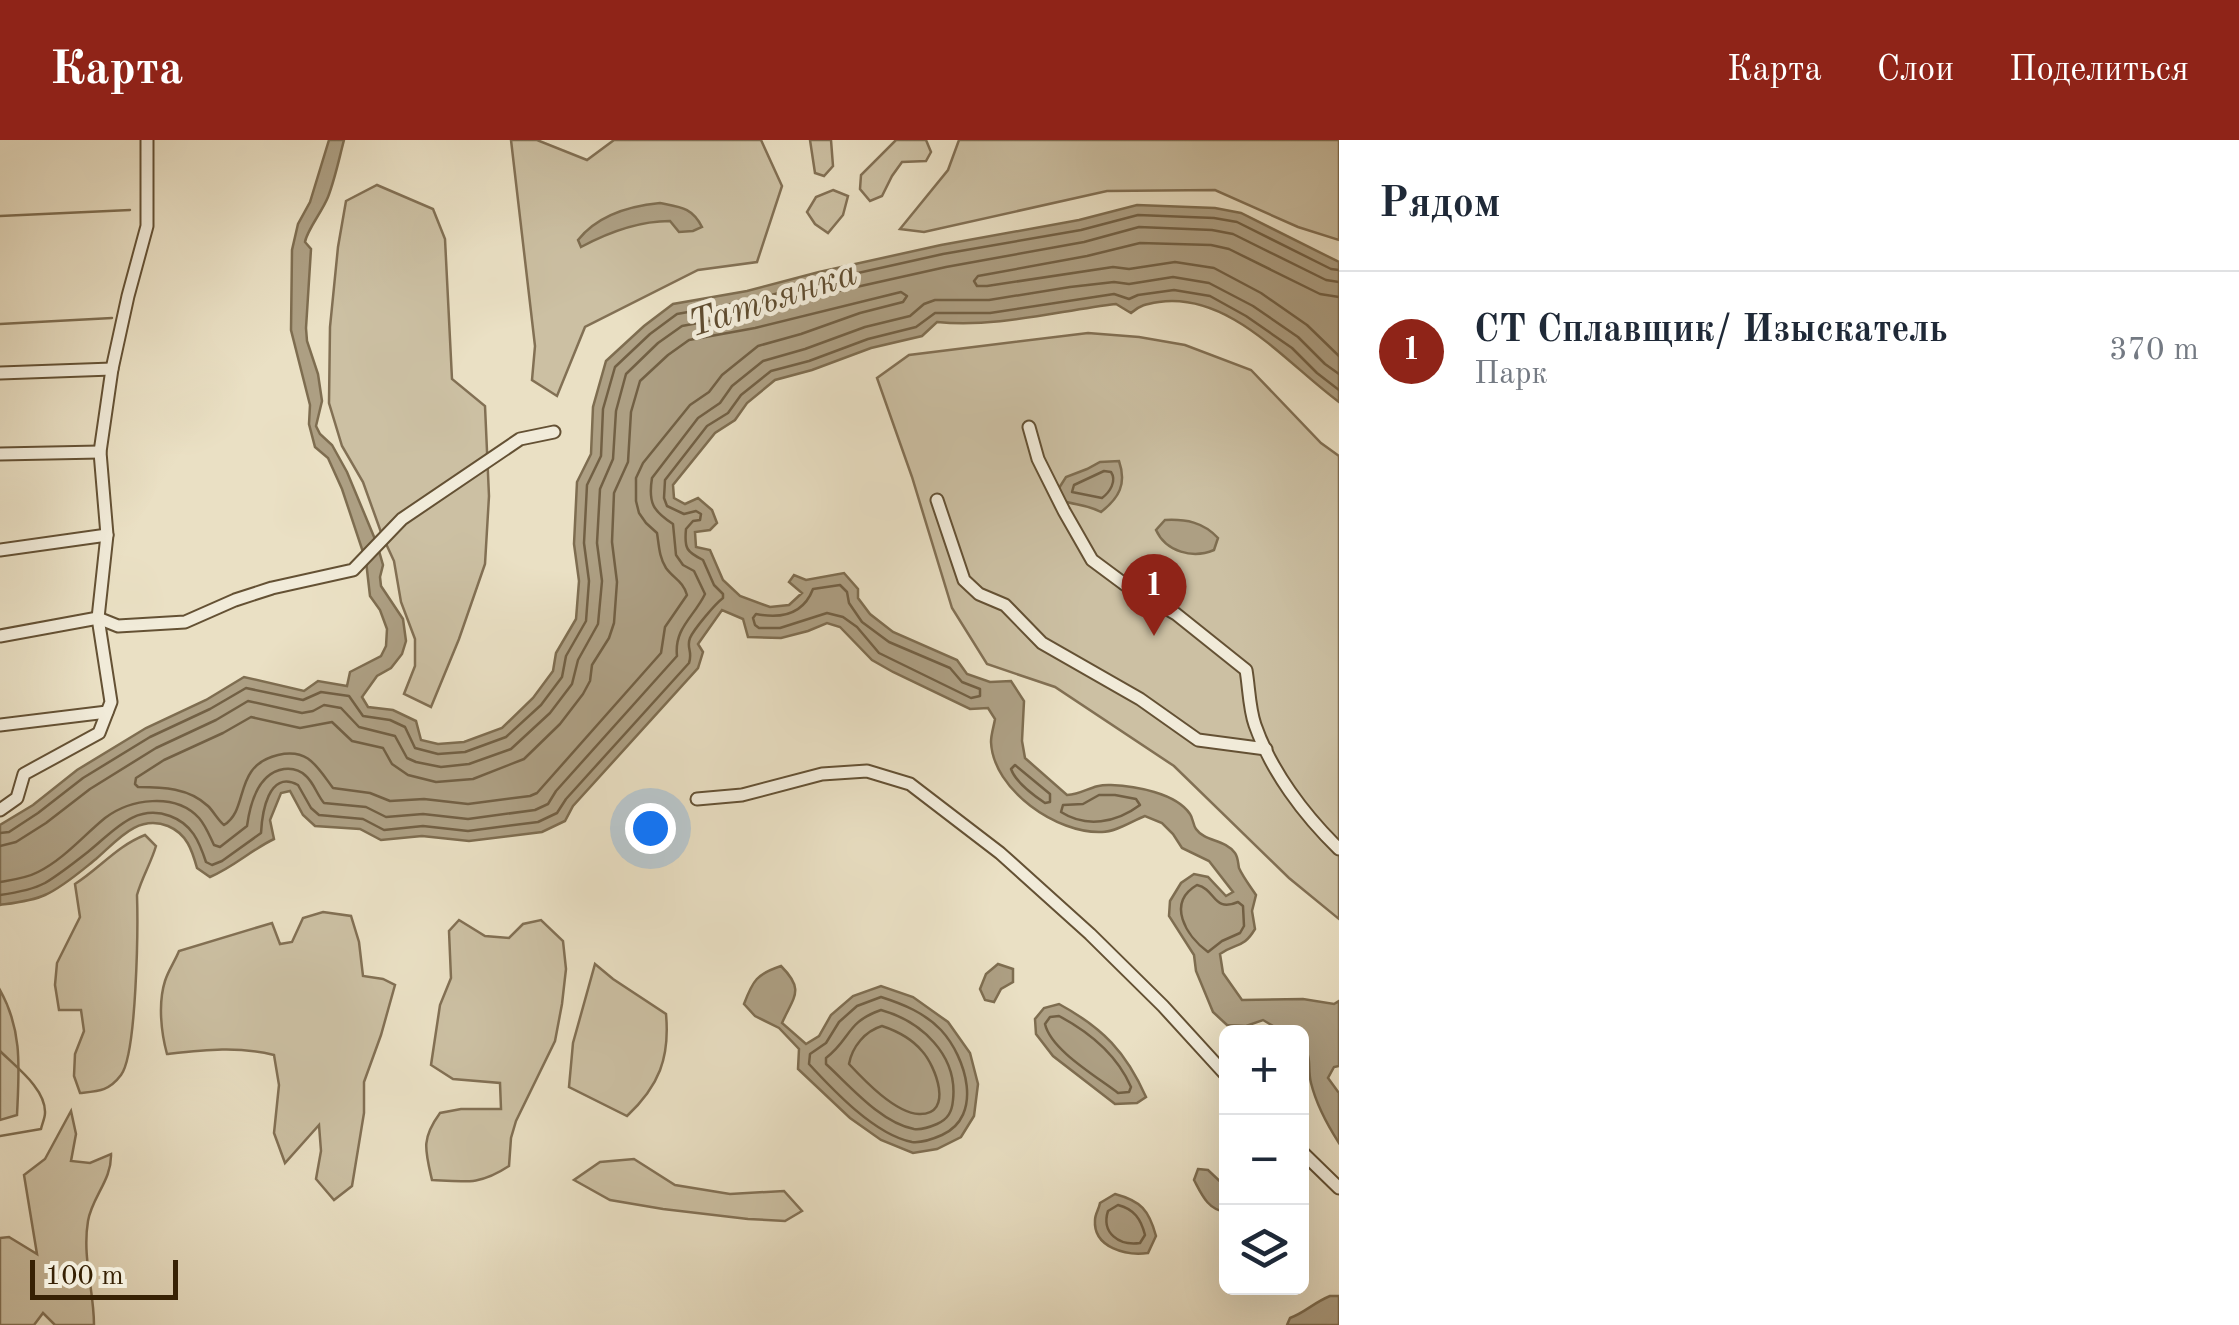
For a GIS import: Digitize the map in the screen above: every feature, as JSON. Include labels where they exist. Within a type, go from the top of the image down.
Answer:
[{"type":"street","points":[[0,810],[17,798],[24,774],[99,733],[111,702],[98,618],[106,535],[100,452],[112,369],[147,226],[146,140]]},
{"type":"street","points":[[0,373],[112,369]]},
{"type":"street","points":[[1029,427],[1038,458],[1092,560],[1176,614],[1246,670],[1254,722],[1266,749],[1314,825],[1339,848]]},
{"type":"street","points":[[0,636],[98,618],[118,626],[185,622],[272,588],[353,570],[402,519],[520,440],[554,432]]},
{"type":"street","points":[[0,454],[100,452]]},
{"type":"street","points":[[937,500],[964,580],[979,594],[1006,606],[1042,643],[1140,699],[1198,740],[1266,749]]},
{"type":"street","points":[[0,550],[106,535]]},
{"type":"street","points":[[0,725],[107,712]]},
{"type":"street","points":[[697,799],[742,795],[822,774],[866,771],[910,784],[1000,852],[1090,934],[1164,1006],[1219,1067]]},
{"type":"street","points":[[1309,1159],[1339,1188]]},
{"type":"shaded area","points":[[511,140],[537,140],[587,160],[614,140],[761,140],[782,186],[757,262],[698,270],[585,327],[557,396],[532,380],[535,346]]},
{"type":"shaded area","points":[[810,140],[831,140],[833,166],[824,176],[815,173]]},
{"type":"shaded area","points":[[896,140],[926,140],[931,152],[926,161],[902,162],[882,196],[870,201],[860,189],[861,175]]},
{"type":"shaded area","points":[[959,140],[1339,140],[1339,240],[1298,227],[1215,190],[1107,191],[924,232],[900,229],[948,170]]},
{"type":"shaded area","points":[[377,185],[433,209],[445,239],[452,379],[485,406],[489,496],[485,564],[431,707],[404,694],[415,666],[415,639],[401,602],[394,561],[363,482],[342,446],[329,403],[330,327],[346,201]]},
{"type":"shaded area","points":[[833,190],[848,196],[843,215],[828,233],[807,212],[816,197]]},
{"type":"shaded area","points":[[1088,333],[1185,345],[1251,370],[1321,443],[1339,456],[1339,919],[1289,878],[1174,766],[1055,687],[987,664],[952,608],[877,378],[909,355]]},
{"type":"shaded area","points":[[145,835],[156,846],[137,895],[135,989],[126,1063],[121,1075],[108,1087],[80,1093],[74,1076],[75,1054],[84,1031],[81,1010],[59,1010],[55,985],[57,963],[80,917],[75,884]]},
{"type":"shaded area","points":[[323,912],[351,916],[363,976],[395,985],[364,1082],[364,1113],[352,1186],[334,1200],[316,1179],[321,1151],[319,1125],[285,1163],[274,1133],[279,1085],[274,1055],[234,1050],[167,1054],[161,1018],[165,981],[179,951],[272,923],[280,944],[292,942],[303,918]]},
{"type":"shaded area","points":[[459,920],[485,936],[509,938],[523,924],[541,920],[563,941],[566,969],[555,1041],[516,1121],[509,1166],[481,1179],[432,1180],[427,1138],[440,1113],[501,1109],[500,1083],[453,1079],[431,1065],[440,1005],[451,978],[449,931]]},
{"type":"shaded area","points":[[595,964],[666,1014],[666,1044],[660,1070],[647,1094],[627,1116],[569,1087],[573,1043]]},
{"type":"shaded area","points":[[0,990],[13,1020],[19,1066],[17,1115],[0,1120]]},
{"type":"shaded area","points":[[71,1111],[76,1134],[71,1161],[90,1163],[111,1154],[108,1172],[90,1212],[87,1234],[94,1325],[55,1325],[43,1313],[34,1325],[0,1325],[0,1238],[9,1237],[37,1254],[24,1175],[45,1159]]},
{"type":"shaded area","points":[[634,1159],[675,1185],[730,1194],[784,1191],[802,1211],[785,1221],[663,1209],[610,1200],[574,1180],[600,1162]]},
{"type":"water","name":"Татьянка","points":[[329,140],[344,140],[328,197],[305,242],[311,249],[307,341],[322,401],[316,426],[347,472],[377,544],[383,565],[381,586],[403,619],[406,641],[402,654],[391,668],[377,676],[362,697],[368,707],[393,710],[416,721],[421,740],[438,744],[464,742],[502,728],[533,698],[553,671],[556,653],[576,619],[577,482],[591,454],[593,407],[606,361],[673,304],[1137,205],[1241,213],[1339,262],[1339,402],[1233,319],[1185,302],[1150,303],[1131,313],[1116,304],[1004,321],[937,322],[922,336],[871,348],[775,380],[747,403],[735,420],[715,433],[673,485],[674,498],[685,504],[698,498],[712,510],[717,523],[710,530],[695,532],[696,547],[710,550],[723,580],[740,596],[770,607],[789,605],[802,593],[789,582],[794,575],[806,580],[844,573],[858,589],[858,598],[870,614],[893,632],[957,660],[967,674],[990,682],[1011,681],[1024,701],[1025,758],[1067,795],[1104,785],[1154,792],[1184,807],[1204,836],[1231,848],[1256,895],[1252,911],[1255,929],[1243,943],[1220,954],[1223,973],[1242,1000],[1303,999],[1334,1004],[1339,1001],[1339,1066],[1334,1067],[1328,1078],[1339,1093],[1339,1143],[1313,1091],[1309,1025],[1271,1025],[1263,1020],[1249,1025],[1227,1025],[1213,1012],[1196,971],[1194,955],[1169,916],[1170,901],[1181,883],[1194,874],[1208,877],[1226,896],[1233,892],[1209,861],[1182,848],[1162,823],[1145,816],[1102,832],[1084,831],[1066,826],[1030,806],[1003,777],[994,760],[991,742],[995,719],[988,708],[970,709],[893,672],[872,660],[840,627],[827,623],[781,638],[748,637],[743,619],[722,610],[698,644],[703,652],[698,668],[573,806],[565,821],[542,832],[469,841],[422,836],[381,840],[360,829],[315,826],[303,815],[290,791],[281,793],[270,820],[274,839],[210,877],[197,868],[180,833],[157,823],[147,824],[128,831],[52,892],[0,905],[0,825],[77,770],[146,728],[244,677],[304,691],[318,681],[347,686],[350,672],[381,656],[386,646],[387,629],[370,596],[366,561],[342,489],[328,458],[315,447],[309,424],[310,405],[291,330],[292,250],[298,224],[310,202]]},
{"type":"water","points":[[660,203],[690,212],[702,227],[679,232],[670,221],[647,223],[613,232],[581,247],[578,240],[604,219]]},
{"type":"water","points":[[1119,461],[1120,490],[1101,512],[1063,501],[1059,488],[1066,477],[1100,462]]},
{"type":"water","points":[[1165,520],[1187,521],[1206,528],[1218,538],[1214,550],[1181,552],[1166,544],[1156,530]]},
{"type":"water","points":[[998,964],[1013,969],[1013,982],[1001,989],[994,1002],[985,1000],[980,989],[986,974]]},
{"type":"water","points":[[781,966],[795,987],[782,1023],[806,1044],[819,1036],[831,1015],[853,996],[881,986],[913,997],[948,1022],[970,1053],[978,1084],[974,1116],[961,1137],[937,1149],[913,1153],[881,1140],[850,1118],[798,1069],[799,1049],[779,1028],[755,1016],[744,1004],[757,979]]},
{"type":"water","points":[[1059,1004],[1112,1043],[1146,1097],[1137,1103],[1115,1104],[1053,1056],[1036,1034],[1035,1019],[1044,1008]]},
{"type":"water","points":[[1198,1169],[1208,1170],[1219,1180],[1219,1209],[1210,1205],[1194,1180]]},
{"type":"water","points":[[1115,1194],[1138,1204],[1147,1213],[1156,1236],[1148,1253],[1121,1251],[1099,1237],[1095,1220],[1100,1203]]},
{"type":"water","points":[[1330,1296],[1339,1296],[1339,1325],[1287,1325],[1290,1318]]},
{"type":"waterway","points":[[0,216],[130,210]]},
{"type":"waterway","points":[[0,324],[112,318]]},
{"type":"waterway","points":[[0,1051],[41,1095],[45,1113],[41,1129],[0,1136]]},
{"type":"place","name":"СТ Сплавщик/ Изыскатель","points":[[1154,636]]}]
